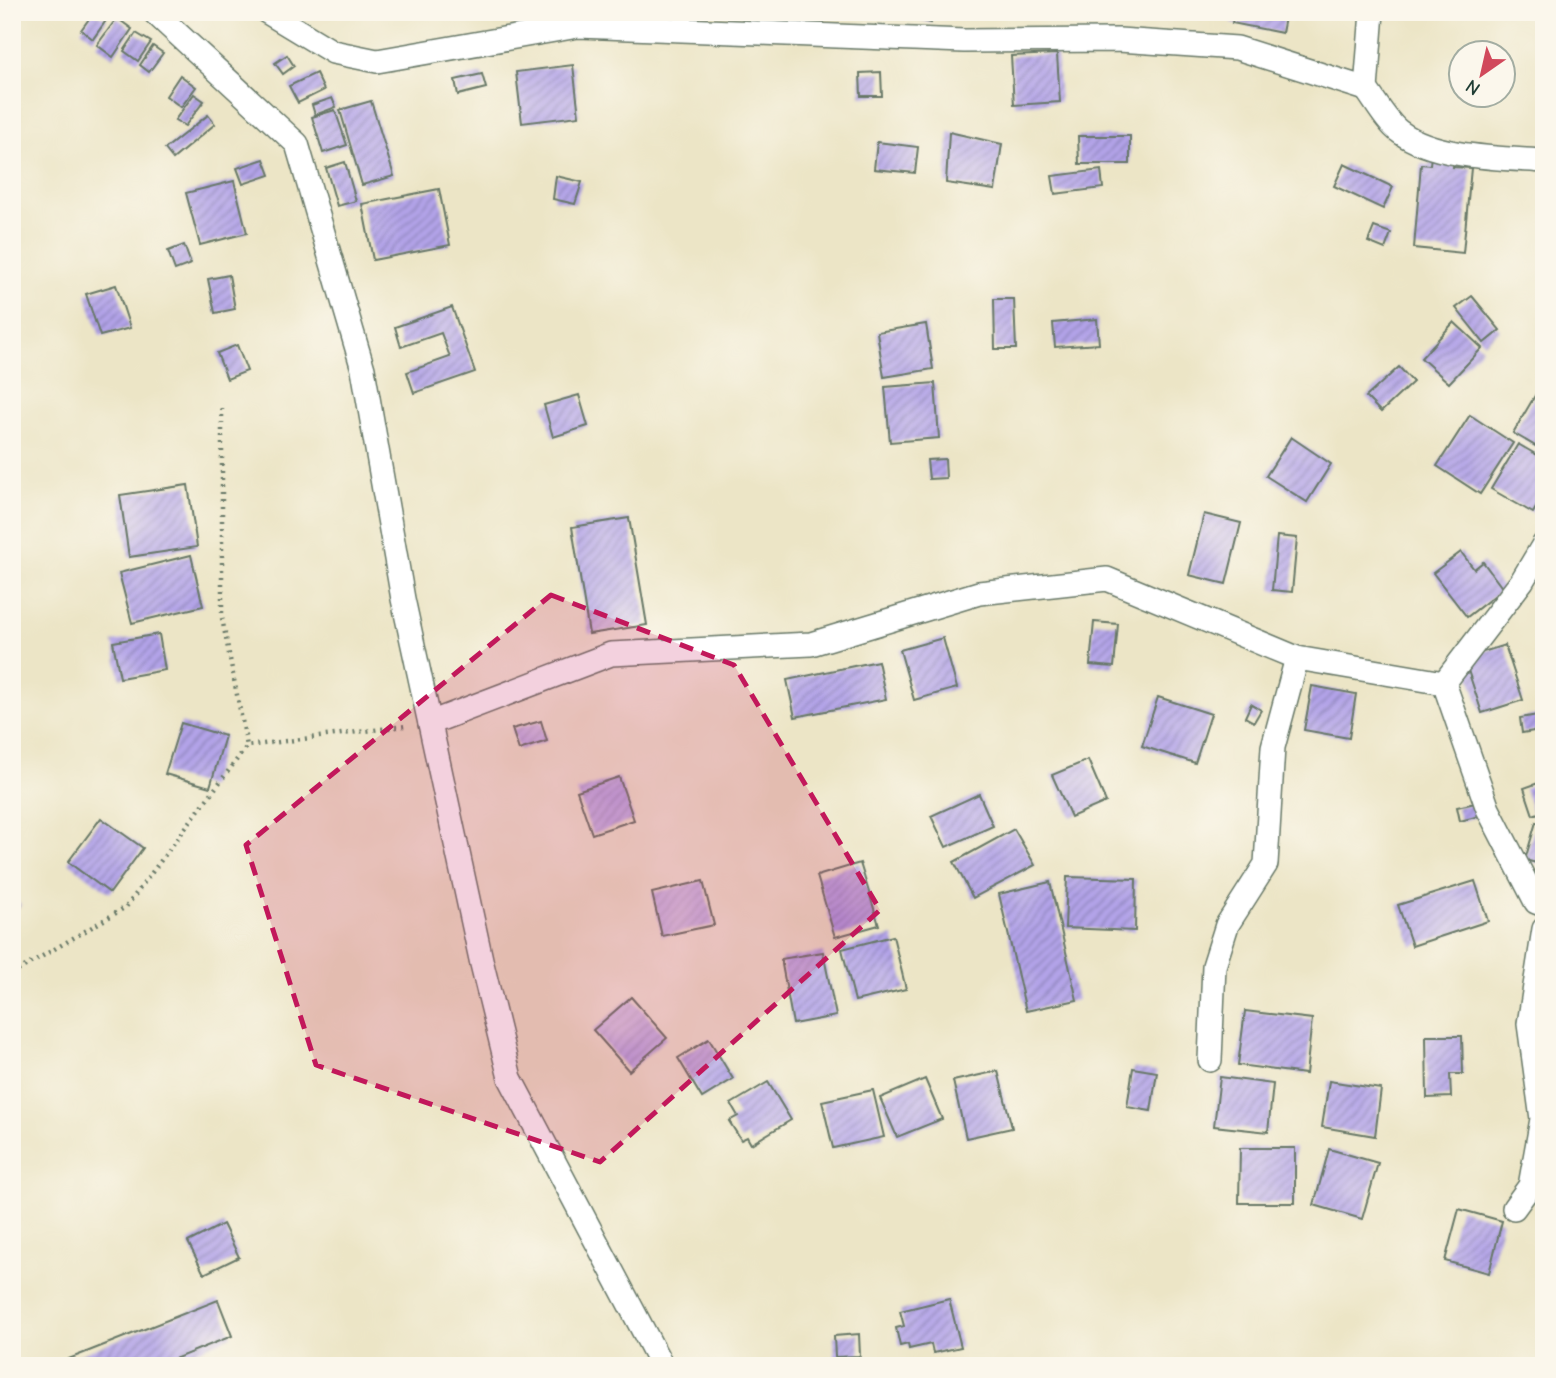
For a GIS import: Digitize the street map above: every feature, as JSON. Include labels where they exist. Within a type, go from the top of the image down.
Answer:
[{"type":"street","points":[[155,12],[297,144],[363,369],[403,599],[482,964],[510,1078],[662,1366]]},
{"type":"street","points":[[267,12],[333,52],[377,61],[578,26],[964,41],[1119,40],[1237,48],[1366,89],[1399,132],[1436,149],[1483,157],[1544,161]]},
{"type":"street","points":[[1366,89],[1372,12]]},
{"type":"street","points":[[1444,683],[1522,581],[1544,544]]},
{"type":"street","points":[[430,723],[611,654],[811,644],[979,593],[1107,579],[1297,658],[1444,683]]},
{"type":"street","points":[[1210,1060],[1214,966],[1227,925],[1266,864],[1273,747],[1297,658]]},
{"type":"street","points":[[1444,683],[1488,809],[1536,902],[1544,905]]},
{"type":"street","points":[[1514,1208],[1531,1186],[1542,1119],[1529,1024],[1544,929]]},
{"type":"path","points":[[222,408],[222,618],[247,746]]},
{"type":"path","points":[[12,974],[126,907],[247,746],[430,723]]},
{"type":"highlighted area","points":[[551,595],[734,665],[880,910],[600,1162],[316,1065],[246,845]]},
{"type":"building","points":[[94,12],[107,19],[93,39],[81,30]]},
{"type":"building","points":[[892,12],[933,12],[931,23]]},
{"type":"building","points":[[1234,12],[1286,12],[1282,33],[1232,23]]},
{"type":"building","points":[[117,18],[132,29],[113,57],[97,45]]},
{"type":"building","points":[[136,33],[151,42],[138,61],[124,51]]},
{"type":"building","points":[[153,46],[163,53],[149,72],[140,65]]},
{"type":"building","points":[[1057,54],[1060,102],[1014,105],[1011,56]]},
{"type":"building","points":[[287,55],[294,66],[283,74],[275,63]]},
{"type":"building","points":[[573,65],[579,116],[522,123],[516,72]]},
{"type":"building","points":[[881,72],[882,96],[861,96],[860,73]]},
{"type":"building","points":[[316,73],[324,90],[298,103],[289,86]]},
{"type":"building","points":[[482,74],[486,88],[458,95],[455,80]]},
{"type":"building","points":[[180,75],[196,87],[181,107],[166,96]]},
{"type":"building","points":[[194,94],[204,101],[185,126],[175,120]]},
{"type":"building","points":[[332,98],[336,107],[315,115],[312,105]]},
{"type":"building","points":[[371,101],[394,176],[362,185],[340,110]]},
{"type":"building","points":[[335,110],[347,145],[323,153],[312,117]]},
{"type":"building","points":[[208,115],[215,124],[173,159],[165,149]]},
{"type":"building","points":[[949,132],[1002,144],[995,190],[946,183]]},
{"type":"building","points":[[1078,136],[1130,136],[1130,164],[1079,164]]},
{"type":"building","points":[[877,142],[918,147],[915,173],[874,169]]},
{"type":"building","points":[[1431,155],[1454,157],[1453,167],[1471,168],[1463,253],[1414,248],[1421,164],[1430,165]]},
{"type":"building","points":[[264,159],[270,175],[243,184],[237,168]]},
{"type":"building","points":[[345,162],[356,201],[337,206],[326,168]]},
{"type":"building","points":[[1344,164],[1393,187],[1383,209],[1334,186]]},
{"type":"building","points":[[1101,170],[1103,188],[1055,194],[1052,176]]},
{"type":"building","points":[[556,176],[582,182],[575,204],[553,199]]},
{"type":"building","points":[[234,181],[247,233],[200,245],[186,193]]},
{"type":"building","points":[[439,189],[450,245],[373,260],[362,204]]},
{"type":"building","points":[[12,194],[19,204],[12,209]]},
{"type":"building","points":[[1374,227],[1391,233],[1385,249],[1368,242]]},
{"type":"building","points":[[184,245],[191,264],[175,270],[168,251]]},
{"type":"building","points":[[229,275],[235,309],[215,313],[208,279]]},
{"type":"building","points":[[116,285],[130,328],[100,336],[86,294]]},
{"type":"building","points":[[1472,296],[1500,330],[1484,343],[1456,308]]},
{"type":"building","points":[[994,299],[1014,299],[1016,349],[995,349]]},
{"type":"building","points":[[452,307],[475,372],[414,393],[407,372],[450,357],[441,333],[401,347],[395,327]]},
{"type":"building","points":[[1097,319],[1099,344],[1055,347],[1053,323]]},
{"type":"building","points":[[1454,322],[1482,348],[1449,383],[1421,358]]},
{"type":"building","points":[[926,324],[933,369],[884,377],[877,332]]},
{"type":"building","points":[[237,345],[247,371],[227,379],[217,353]]},
{"type":"building","points":[[1399,367],[1413,382],[1381,412],[1366,397]]},
{"type":"building","points":[[935,383],[939,438],[890,442],[885,387]]},
{"type":"building","points":[[1540,387],[1544,389],[1544,451],[1513,433]]},
{"type":"building","points":[[579,395],[588,426],[553,437],[544,405]]},
{"type":"building","points":[[1470,415],[1513,443],[1480,494],[1437,466]]},
{"type":"building","points":[[1291,437],[1331,464],[1307,502],[1266,476]]},
{"type":"building","points":[[1518,444],[1544,459],[1544,494],[1533,513],[1491,489]]},
{"type":"building","points":[[945,459],[946,478],[929,479],[927,460]]},
{"type":"building","points":[[188,485],[197,547],[129,557],[120,495]]},
{"type":"building","points":[[1204,514],[1241,523],[1226,584],[1189,575]]},
{"type":"building","points":[[629,518],[647,625],[589,634],[572,527]]},
{"type":"building","points":[[1277,536],[1297,538],[1292,592],[1272,590]]},
{"type":"building","points":[[1461,552],[1474,569],[1483,562],[1503,589],[1467,617],[1433,573]]},
{"type":"building","points":[[191,555],[203,606],[132,623],[119,573]]},
{"type":"building","points":[[1094,622],[1118,624],[1114,667],[1090,665]]},
{"type":"building","points":[[159,634],[165,670],[120,678],[113,642]]},
{"type":"building","points":[[943,638],[957,688],[914,700],[900,650]]},
{"type":"building","points":[[1505,645],[1523,700],[1482,713],[1464,658]]},
{"type":"building","points":[[878,661],[886,699],[795,717],[787,680]]},
{"type":"building","points":[[1312,686],[1356,694],[1349,738],[1304,730]]},
{"type":"building","points":[[1158,697],[1211,714],[1195,763],[1142,746]]},
{"type":"building","points":[[1251,704],[1261,710],[1254,722],[1245,717]]},
{"type":"building","points":[[1538,715],[1540,730],[1522,733],[1520,718]]},
{"type":"building","points":[[541,721],[547,741],[519,750],[512,729]]},
{"type":"building","points":[[181,723],[225,736],[210,787],[165,774]]},
{"type":"building","points":[[1088,760],[1106,802],[1071,817],[1052,775]]},
{"type":"building","points":[[619,777],[634,820],[592,834],[577,791]]},
{"type":"building","points":[[1544,781],[1544,811],[1533,815],[1524,788]]},
{"type":"building","points":[[979,794],[993,826],[946,847],[931,816]]},
{"type":"building","points":[[1480,802],[1483,815],[1460,821],[1457,807]]},
{"type":"building","points":[[101,818],[143,848],[110,893],[68,862]]},
{"type":"building","points":[[1536,822],[1544,824],[1544,865],[1525,860]]},
{"type":"building","points":[[1014,829],[1035,865],[973,898],[954,862]]},
{"type":"building","points":[[860,863],[879,925],[835,937],[817,876]]},
{"type":"building","points":[[1067,877],[1136,879],[1135,931],[1065,928]]},
{"type":"building","points":[[703,881],[714,925],[662,936],[652,893]]},
{"type":"building","points":[[1475,881],[1488,921],[1412,946],[1398,905]]},
{"type":"building","points":[[1050,882],[1077,1000],[1026,1011],[999,894]]},
{"type":"building","points":[[12,896],[21,905],[12,913]]},
{"type":"building","points":[[893,936],[906,989],[855,1001],[842,949]]},
{"type":"building","points":[[823,952],[836,1016],[793,1024],[781,959]]},
{"type":"building","points":[[631,997],[667,1038],[629,1071],[593,1030]]},
{"type":"building","points":[[1245,1011],[1312,1019],[1306,1074],[1238,1065]]},
{"type":"building","points":[[1426,1036],[1462,1036],[1463,1074],[1450,1074],[1451,1097],[1427,1098]]},
{"type":"building","points":[[709,1039],[733,1079],[702,1098],[678,1058]]},
{"type":"building","points":[[1133,1068],[1157,1072],[1151,1111],[1127,1107]]},
{"type":"building","points":[[998,1071],[1012,1128],[966,1138],[953,1081]]},
{"type":"building","points":[[1220,1077],[1273,1084],[1268,1132],[1214,1126]]},
{"type":"building","points":[[925,1079],[942,1119],[897,1137],[880,1098]]},
{"type":"building","points":[[1329,1081],[1381,1089],[1375,1136],[1322,1127]]},
{"type":"building","points":[[768,1082],[791,1120],[751,1144],[747,1137],[741,1140],[729,1121],[738,1116],[731,1104]]},
{"type":"building","points":[[873,1090],[884,1137],[833,1148],[822,1101]]},
{"type":"building","points":[[1240,1148],[1295,1148],[1295,1203],[1239,1203]]},
{"type":"building","points":[[1329,1149],[1378,1163],[1362,1219],[1314,1205]]},
{"type":"building","points":[[1459,1209],[1502,1221],[1489,1273],[1445,1261]]},
{"type":"building","points":[[223,1224],[239,1257],[204,1274],[188,1242]]},
{"type":"building","points":[[949,1299],[961,1347],[933,1353],[931,1344],[909,1349],[908,1344],[900,1346],[896,1328],[904,1326],[900,1311]]},
{"type":"building","points":[[218,1300],[232,1336],[157,1366],[51,1366]]},
{"type":"building","points":[[859,1334],[860,1356],[835,1357],[834,1336]]}]
